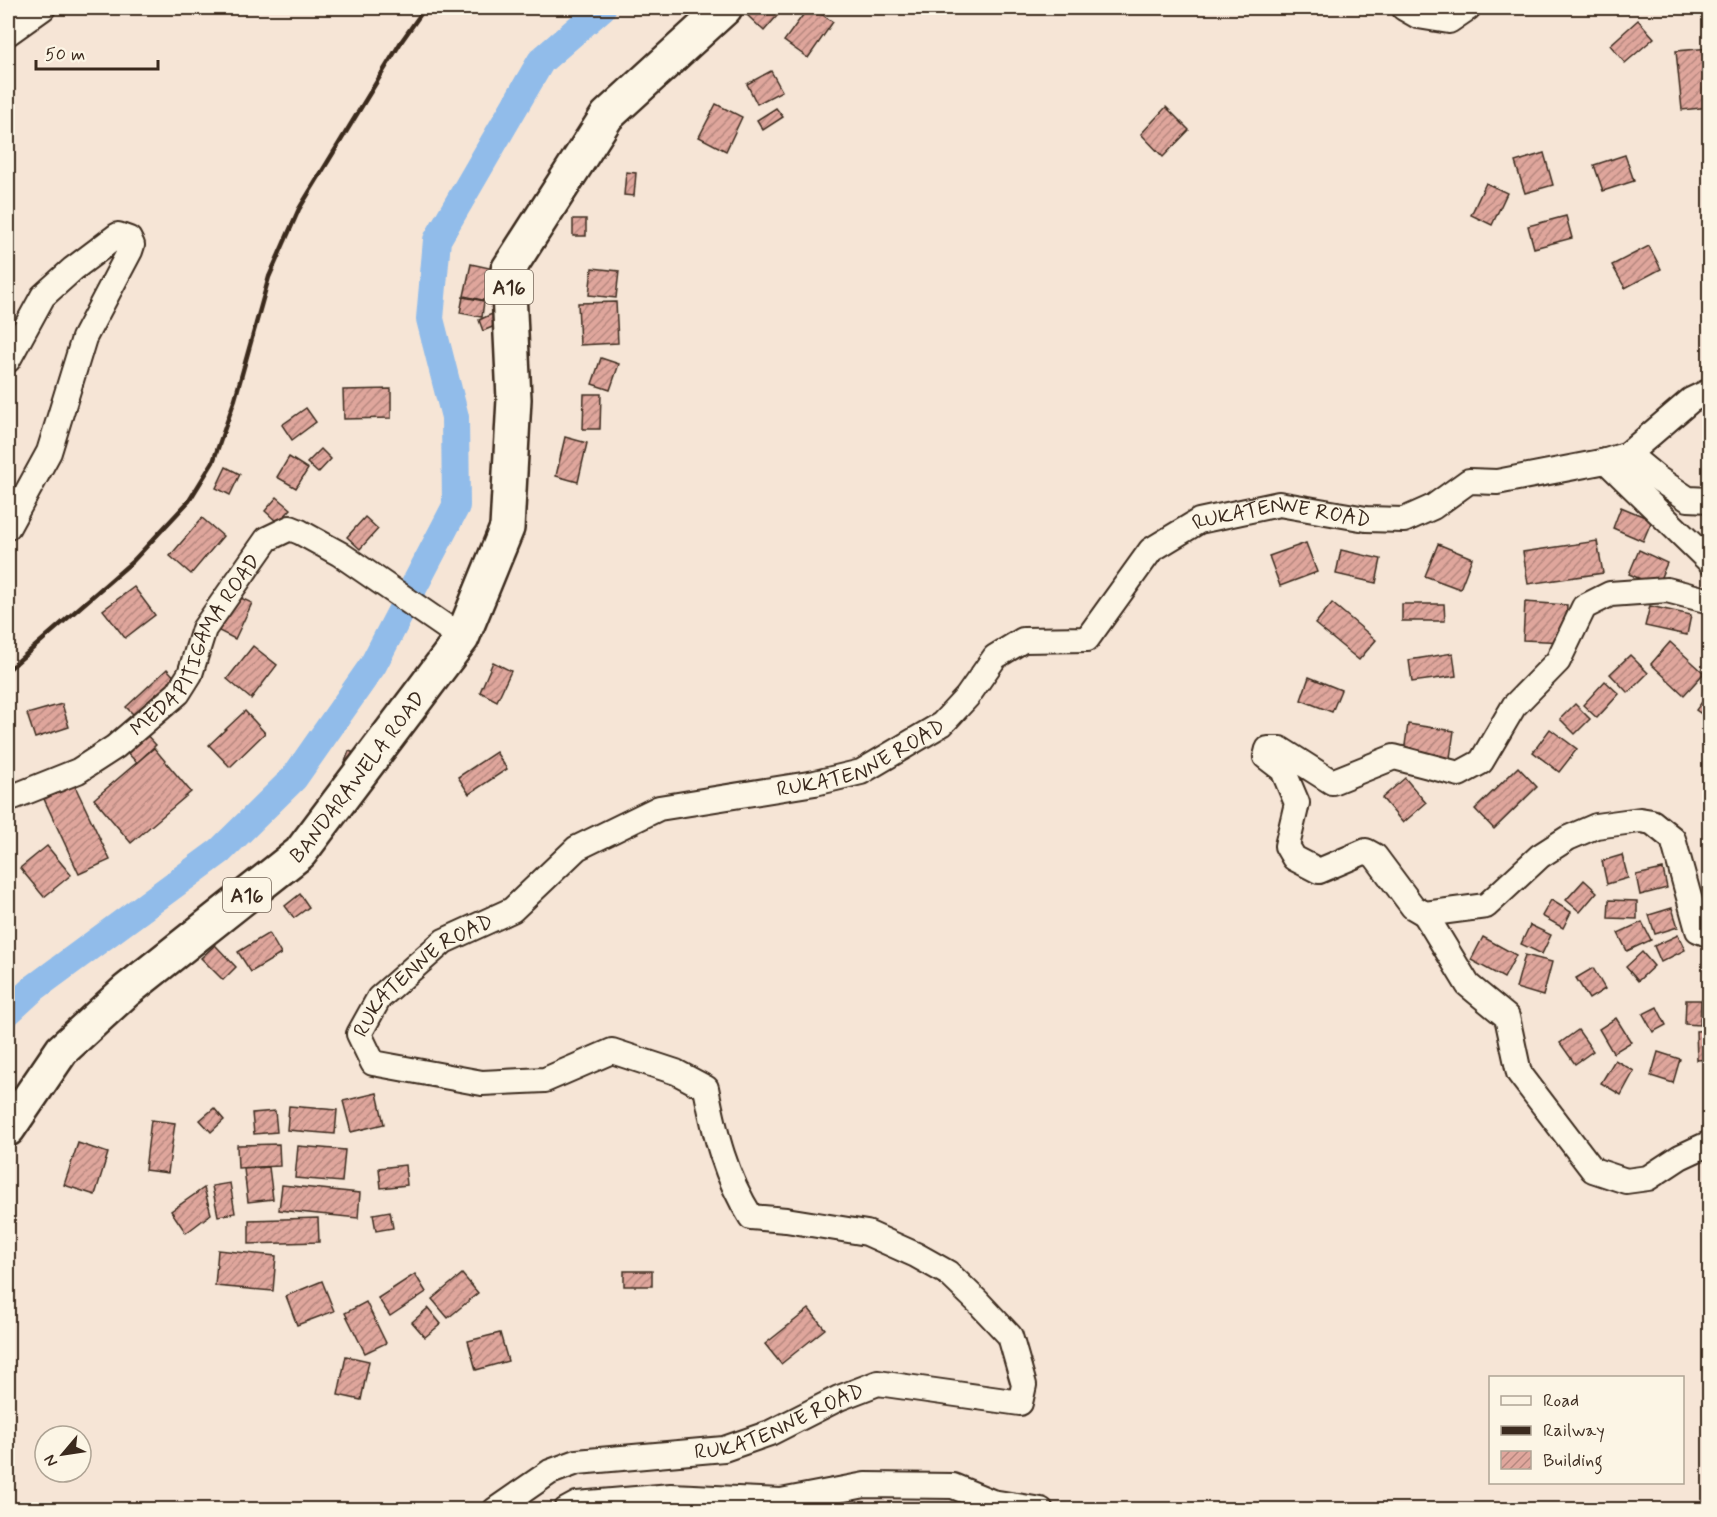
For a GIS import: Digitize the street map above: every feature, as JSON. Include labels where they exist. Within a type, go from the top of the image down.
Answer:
[{"type":"highway","name":"A16","points":[[462,638],[507,528],[514,399],[508,270],[607,116],[725,8]]},
{"type":"highway","name":"BANDARAWELA ROAD","points":[[8,1129],[62,1050],[126,991],[300,853],[462,638]]},
{"type":"street","points":[[8,33],[43,8]]},
{"type":"street","points":[[1404,8],[1418,16],[1449,21],[1468,8]]},
{"type":"street","points":[[8,360],[43,296],[73,269],[118,235],[129,239],[132,245],[130,251],[84,338],[49,452],[8,527]]},
{"type":"street","name":"RUKATENNE ROAD","points":[[495,1509],[550,1472],[577,1462],[724,1449],[770,1433],[839,1398],[878,1383],[1020,1403],[1024,1385],[1010,1336],[948,1273],[916,1255],[867,1233],[786,1220],[751,1217],[741,1202],[728,1171],[716,1136],[706,1088],[676,1072],[612,1051],[545,1080],[482,1083],[373,1063],[359,1034],[379,998],[444,941],[512,910],[577,848],[659,808],[815,783],[861,772],[942,724],[967,697],[995,657],[1023,640],[1087,639],[1151,550],[1199,521],[1279,504],[1366,519],[1404,520],[1433,507],[1469,481],[1497,482],[1617,458],[1691,400],[1710,391]]},
{"type":"street","points":[[1617,458],[1657,478],[1688,500],[1710,500]]},
{"type":"street","points":[[1617,458],[1710,562]]},
{"type":"street","name":"MEDAPITIGAMA ROAD","points":[[8,799],[78,771],[115,747],[178,693],[190,675],[204,629],[267,539],[290,528],[340,554],[462,638]]},
{"type":"street","points":[[1710,602],[1667,590],[1610,594],[1584,607],[1558,661],[1514,706],[1481,762],[1459,774],[1394,757],[1332,782],[1280,749],[1268,749],[1266,757],[1283,770],[1297,803],[1287,846],[1294,858],[1319,871],[1366,851],[1376,856],[1413,907],[1425,914],[1468,985],[1507,1017],[1519,1073],[1593,1170],[1626,1181],[1648,1178],[1680,1157],[1710,1143]]},
{"type":"street","points":[[1425,914],[1486,906],[1540,856],[1568,838],[1596,826],[1640,820],[1652,822],[1672,839],[1698,930],[1710,936]]},
{"type":"street","points":[[566,1509],[576,1504],[671,1496],[781,1502],[865,1485],[953,1486],[992,1502],[1041,1509]]},
{"type":"building","points":[[752,8],[784,8],[764,31],[746,14]]},
{"type":"building","points":[[808,8],[812,8],[833,22],[808,58],[784,41]]},
{"type":"building","points":[[1638,20],[1654,38],[1625,63],[1610,45]]},
{"type":"building","points":[[1710,48],[1710,107],[1682,110],[1676,51]]},
{"type":"building","points":[[771,71],[782,91],[757,104],[747,84]]},
{"type":"building","points":[[716,104],[742,117],[726,151],[699,137]]},
{"type":"building","points":[[1166,107],[1189,130],[1163,157],[1141,134]]},
{"type":"building","points":[[776,108],[783,117],[763,130],[757,120]]},
{"type":"building","points":[[1707,120],[1710,120],[1710,167],[1709,167]]},
{"type":"building","points":[[1544,153],[1553,185],[1525,193],[1515,162]]},
{"type":"building","points":[[1625,155],[1634,181],[1603,191],[1594,165]]},
{"type":"building","points":[[626,172],[636,173],[634,196],[624,195]]},
{"type":"building","points":[[1486,183],[1507,193],[1492,225],[1471,215]]},
{"type":"building","points":[[1566,216],[1572,238],[1534,248],[1528,226]]},
{"type":"building","points":[[573,219],[586,219],[586,236],[573,236]]},
{"type":"building","points":[[1649,246],[1661,269],[1625,288],[1612,265]]},
{"type":"building","points":[[471,264],[494,269],[487,301],[464,296]]},
{"type":"building","points":[[592,268],[619,271],[616,298],[589,295]]},
{"type":"building","points":[[463,297],[484,301],[482,317],[460,313]]},
{"type":"building","points":[[616,302],[618,343],[580,345],[578,303]]},
{"type":"building","points":[[492,314],[497,325],[483,331],[479,320]]},
{"type":"building","points":[[601,358],[619,364],[610,390],[592,384]]},
{"type":"building","points":[[391,389],[391,418],[344,419],[343,390]]},
{"type":"building","points":[[584,394],[601,394],[600,429],[583,429]]},
{"type":"building","points":[[306,408],[316,422],[292,440],[282,425]]},
{"type":"building","points":[[565,437],[587,443],[578,482],[556,476]]},
{"type":"building","points":[[321,449],[331,459],[318,473],[307,463]]},
{"type":"building","points":[[289,457],[308,469],[296,488],[277,477]]},
{"type":"building","points":[[226,467],[240,474],[230,495],[216,488]]},
{"type":"building","points":[[277,497],[291,509],[278,523],[265,511]]},
{"type":"building","points":[[1621,507],[1652,520],[1643,541],[1613,528]]},
{"type":"building","points":[[365,517],[378,529],[360,549],[347,537]]},
{"type":"building","points":[[202,518],[223,536],[191,574],[170,556]]},
{"type":"building","points":[[1597,541],[1603,573],[1528,584],[1523,552]]},
{"type":"building","points":[[1306,543],[1317,572],[1280,586],[1269,556]]},
{"type":"building","points":[[1438,544],[1472,558],[1460,589],[1425,576]]},
{"type":"building","points":[[1341,550],[1381,559],[1376,583],[1336,574]]},
{"type":"building","points":[[1639,550],[1667,563],[1657,586],[1629,574]]},
{"type":"building","points":[[134,587],[155,615],[125,638],[103,610]]},
{"type":"building","points":[[232,594],[252,603],[235,639],[215,629]]},
{"type":"building","points":[[1525,602],[1567,605],[1565,642],[1523,640]]},
{"type":"building","points":[[1332,603],[1376,640],[1359,660],[1315,624]]},
{"type":"building","points":[[1402,604],[1444,604],[1445,621],[1402,621]]},
{"type":"building","points":[[1650,606],[1691,615],[1687,635],[1645,626]]},
{"type":"building","points":[[1670,642],[1704,673],[1684,695],[1651,664]]},
{"type":"building","points":[[253,646],[277,665],[251,699],[227,679]]},
{"type":"building","points":[[1453,653],[1456,676],[1412,682],[1409,660]]},
{"type":"building","points":[[1630,655],[1648,673],[1628,693],[1610,674]]},
{"type":"building","points":[[493,662],[511,671],[497,701],[480,692]]},
{"type":"building","points":[[167,669],[182,685],[141,722],[126,707]]},
{"type":"building","points":[[1309,677],[1341,690],[1332,712],[1301,700]]},
{"type":"building","points":[[1605,681],[1619,694],[1597,718],[1583,705]]},
{"type":"building","points":[[1710,691],[1710,720],[1696,710]]},
{"type":"building","points":[[62,704],[69,727],[35,738],[27,714]]},
{"type":"building","points":[[1575,704],[1590,719],[1575,734],[1560,719]]},
{"type":"building","points":[[245,711],[265,733],[230,767],[209,745]]},
{"type":"building","points":[[1408,724],[1454,731],[1450,758],[1404,752]]},
{"type":"building","points":[[1550,729],[1577,749],[1559,772],[1533,752]]},
{"type":"building","points":[[143,731],[156,745],[137,763],[124,749]]},
{"type":"building","points":[[154,748],[191,792],[131,843],[94,799]]},
{"type":"building","points":[[349,751],[360,755],[353,774],[342,770]]},
{"type":"building","points":[[496,752],[507,769],[469,794],[458,777]]},
{"type":"building","points":[[1518,767],[1537,787],[1494,829],[1475,809]]},
{"type":"building","points":[[1405,778],[1426,803],[1403,823],[1382,798]]},
{"type":"building","points":[[74,784],[110,860],[79,874],[44,799]]},
{"type":"building","points":[[47,846],[71,875],[44,897],[20,868]]},
{"type":"building","points":[[1622,855],[1628,878],[1607,884],[1602,861]]},
{"type":"building","points":[[1663,869],[1667,888],[1640,895],[1636,875]]},
{"type":"building","points":[[1584,880],[1597,892],[1580,912],[1566,900]]},
{"type":"building","points":[[300,894],[309,907],[294,918],[285,906]]},
{"type":"building","points":[[1551,900],[1571,912],[1563,928],[1542,916]]},
{"type":"building","points":[[1609,900],[1637,901],[1637,919],[1608,918]]},
{"type":"building","points":[[1672,908],[1678,927],[1655,934],[1649,915]]},
{"type":"building","points":[[1642,922],[1651,940],[1627,951],[1618,933]]},
{"type":"building","points":[[1530,925],[1551,935],[1542,954],[1521,944]]},
{"type":"building","points":[[269,933],[281,954],[251,972],[238,952]]},
{"type":"building","points":[[1678,935],[1685,950],[1661,962],[1654,946]]},
{"type":"building","points":[[1483,937],[1516,955],[1504,978],[1471,960]]},
{"type":"building","points":[[215,945],[236,967],[223,980],[201,958]]},
{"type":"building","points":[[1642,952],[1654,966],[1638,981],[1626,967]]},
{"type":"building","points":[[1525,955],[1552,962],[1543,996],[1516,988]]},
{"type":"building","points":[[1593,968],[1605,989],[1589,999],[1576,978]]},
{"type":"building","points":[[1686,1000],[1701,1000],[1700,1025],[1685,1024]]},
{"type":"building","points":[[1657,1007],[1666,1025],[1653,1032],[1643,1014]]},
{"type":"building","points":[[1616,1018],[1631,1042],[1613,1053],[1599,1029]]},
{"type":"building","points":[[1578,1030],[1593,1051],[1575,1064],[1560,1043]]},
{"type":"building","points":[[1710,1030],[1710,1059],[1697,1060],[1696,1031]]},
{"type":"building","points":[[1658,1052],[1680,1059],[1673,1083],[1651,1076]]},
{"type":"building","points":[[1615,1060],[1634,1071],[1621,1095],[1601,1083]]},
{"type":"building","points":[[377,1093],[384,1124],[351,1132],[343,1101]]},
{"type":"building","points":[[289,1106],[337,1110],[335,1134],[287,1130]]},
{"type":"building","points":[[214,1108],[224,1120],[211,1132],[200,1120]]},
{"type":"building","points":[[275,1111],[277,1132],[254,1134],[252,1113]]},
{"type":"building","points":[[151,1120],[175,1123],[168,1173],[145,1170]]},
{"type":"building","points":[[78,1143],[108,1153],[95,1195],[64,1185]]},
{"type":"building","points":[[279,1144],[280,1166],[238,1168],[237,1145]]},
{"type":"building","points":[[298,1146],[345,1150],[342,1182],[295,1178]]},
{"type":"building","points":[[405,1165],[407,1185],[381,1188],[379,1168]]},
{"type":"building","points":[[269,1167],[273,1199],[248,1202],[244,1169]]},
{"type":"building","points":[[230,1183],[235,1213],[218,1216],[212,1186]]},
{"type":"building","points":[[282,1185],[360,1193],[358,1218],[279,1210]]},
{"type":"building","points":[[204,1188],[211,1214],[186,1233],[171,1211]]},
{"type":"building","points":[[390,1211],[393,1228],[376,1231],[373,1214]]},
{"type":"building","points":[[318,1218],[319,1242],[249,1244],[249,1220]]},
{"type":"building","points":[[218,1250],[276,1256],[273,1291],[215,1286]]},
{"type":"building","points":[[624,1271],[652,1271],[652,1286],[624,1286]]},
{"type":"building","points":[[415,1274],[426,1292],[390,1316],[378,1298]]},
{"type":"building","points":[[462,1274],[478,1293],[448,1318],[432,1299]]},
{"type":"building","points":[[322,1281],[334,1311],[297,1325],[286,1296]]},
{"type":"building","points":[[366,1302],[386,1343],[365,1353],[345,1313]]},
{"type":"building","points":[[428,1308],[441,1324],[425,1337],[412,1322]]},
{"type":"building","points":[[809,1309],[825,1329],[781,1364],[765,1344]]},
{"type":"building","points":[[500,1333],[508,1361],[476,1370],[468,1341]]},
{"type":"building","points":[[346,1356],[369,1361],[361,1400],[338,1395]]},
{"type":"waterway","points":[[8,1012],[34,988],[220,851],[294,778],[373,665],[456,506],[455,417],[430,319],[437,240],[541,61],[602,8]]},
{"type":"railway","points":[[8,670],[133,561],[189,501],[213,462],[235,399],[269,277],[299,209],[401,42],[425,8]]}]
